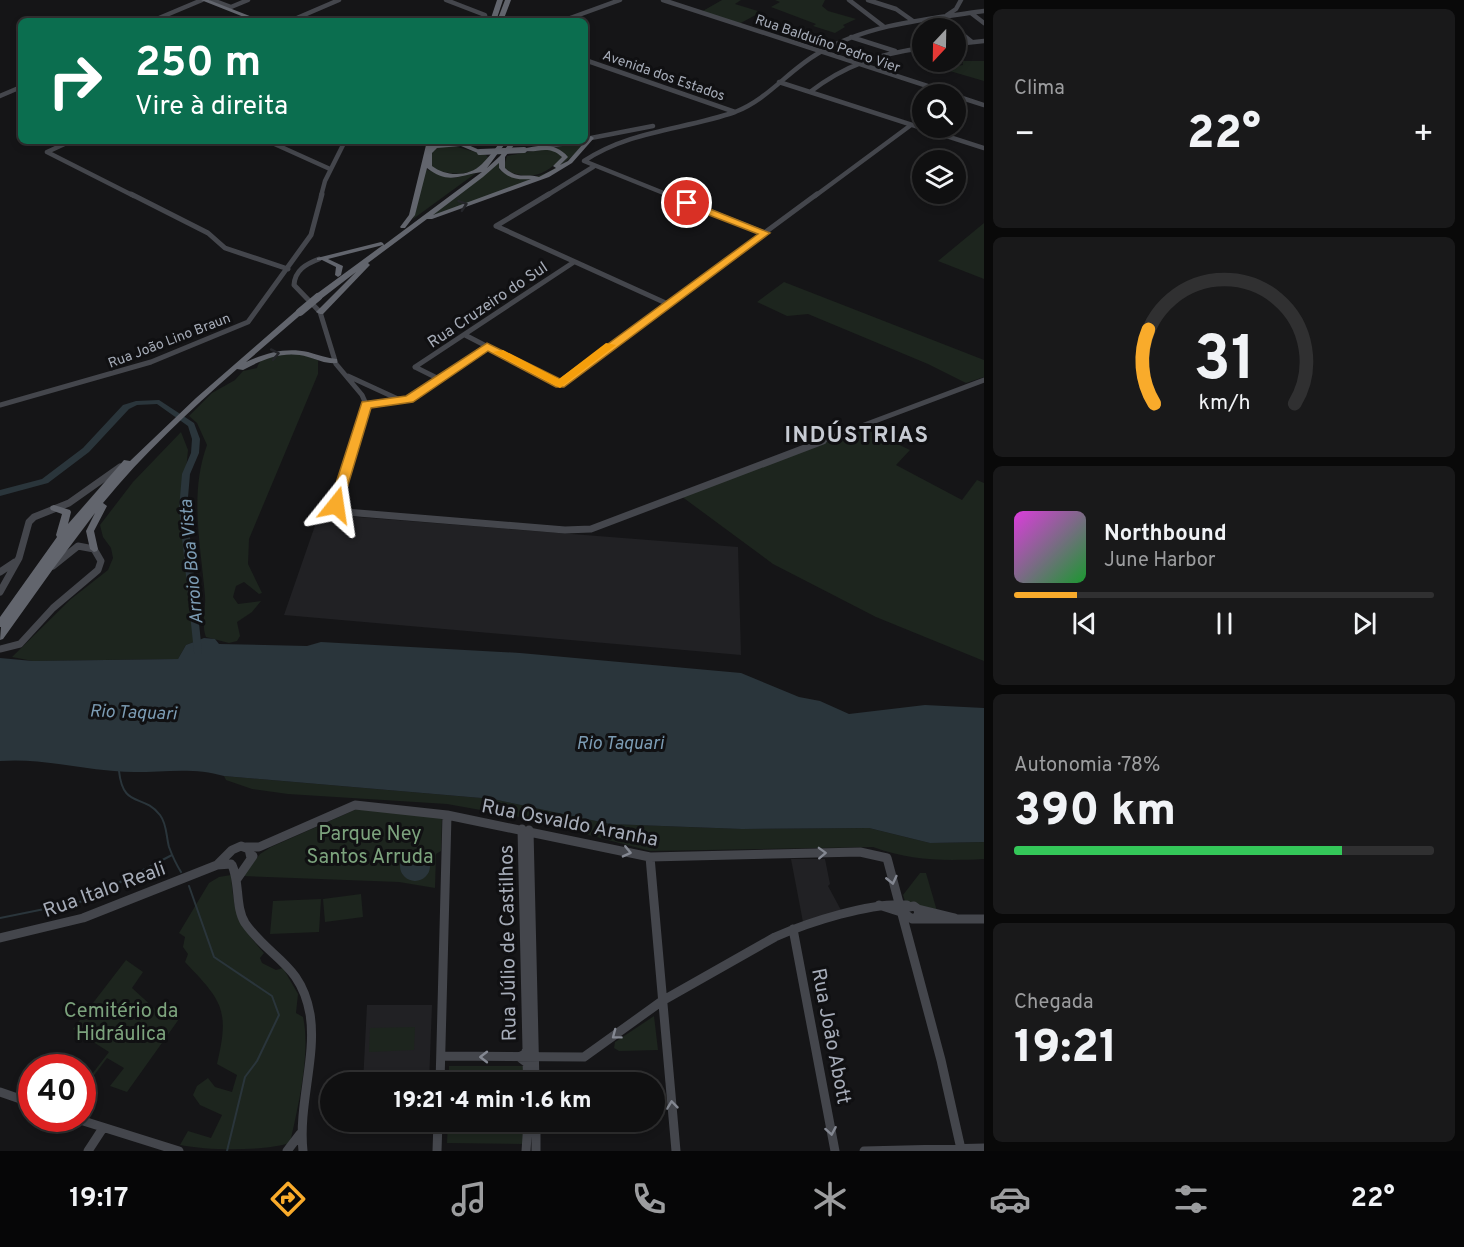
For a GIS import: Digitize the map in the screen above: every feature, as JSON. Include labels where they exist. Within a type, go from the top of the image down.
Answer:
[{"type":"highway","points":[[203,0],[231,8],[253,18]]},
{"type":"highway","points":[[495,18],[501,0]]},
{"type":"highway","points":[[501,18],[508,0]]},
{"type":"highway","points":[[406,228],[412,215],[429,144]]},
{"type":"highway","points":[[450,144],[435,146],[429,153],[429,167],[439,174],[456,176],[484,167]]},
{"type":"highway","points":[[460,144],[480,152],[502,153],[544,147],[559,150],[565,157],[556,166],[532,177],[508,175],[502,168],[502,157]]},
{"type":"highway","points":[[406,228],[484,167],[502,144]]},
{"type":"highway","points":[[315,296],[381,246],[481,176],[502,157],[512,144]]},
{"type":"highway","points":[[544,147],[547,144]]},
{"type":"highway","points":[[406,228],[542,179],[570,162],[583,144]]},
{"type":"highway","points":[[319,259],[381,246]]},
{"type":"highway","points":[[195,398],[223,378],[338,275],[381,246]]},
{"type":"highway","points":[[320,312],[346,288],[381,246]]},
{"type":"highway","points":[[319,259],[338,264],[341,268],[338,275]]},
{"type":"highway","points":[[0,624],[56,545],[124,464],[195,398],[298,311]]},
{"type":"highway","points":[[223,378],[252,362],[279,352],[304,353],[335,363]]},
{"type":"highway","points":[[0,636],[44,574],[109,490],[153,439]]},
{"type":"highway","points":[[94,549],[90,531],[109,490]]},
{"type":"highway","points":[[54,508],[64,509],[68,516],[56,545]]},
{"type":"street","points":[[159,18],[203,0]]},
{"type":"street","points":[[212,0],[231,8],[248,0]]},
{"type":"street","points":[[297,18],[339,0]]},
{"type":"street","points":[[446,0],[486,18]]},
{"type":"street","points":[[570,18],[620,0]]},
{"type":"street","name":"Rua Balduíno Pedro Vier","points":[[663,0],[919,84]]},
{"type":"street","points":[[849,0],[881,25]]},
{"type":"street","points":[[868,0],[896,9],[912,20]]},
{"type":"street","points":[[942,17],[953,12],[958,3]]},
{"type":"street","points":[[932,18],[951,11],[958,3]]},
{"type":"street","points":[[932,18],[984,11]]},
{"type":"street","points":[[968,14],[984,23]]},
{"type":"street","points":[[765,233],[585,164],[585,160],[610,143],[635,133],[734,112],[819,51],[881,25],[912,20]]},
{"type":"street","points":[[850,37],[898,52]]},
{"type":"street","points":[[966,37],[972,42]]},
{"type":"street","points":[[966,43],[984,40]]},
{"type":"street","points":[[810,92],[852,63],[868,57],[912,50]]},
{"type":"street","points":[[588,139],[635,133],[734,112],[753,102],[819,51]]},
{"type":"street","name":"Avenida dos Estados","points":[[588,61],[734,112]]},
{"type":"street","points":[[779,82],[912,125]]},
{"type":"street","points":[[0,96],[18,88]]},
{"type":"street","name":"Rua Balduíno Pedro Vier","points":[[966,99],[984,105]]},
{"type":"street","points":[[465,335],[560,384],[912,125]]},
{"type":"street","points":[[953,138],[984,148]]},
{"type":"street","points":[[64,144],[47,152],[208,233],[225,248],[288,269]]},
{"type":"street","points":[[275,144],[330,169]]},
{"type":"street","name":"Rua João Lino Braun","points":[[0,405],[151,362],[248,322],[311,235],[321,192],[343,144]]},
{"type":"street","points":[[544,147],[560,144]]},
{"type":"street","points":[[593,167],[496,226],[668,304]]},
{"type":"street","points":[[319,259],[305,264],[296,273],[293,281],[297,290],[320,312],[335,363],[362,395],[366,404],[335,504],[342,511],[579,530],[608,524],[984,380]]},
{"type":"street","name":"Rua Cruzeiro do Sul","points":[[439,379],[415,368],[574,262]]},
{"type":"street","points":[[366,404],[409,400],[487,346]]},
{"type":"street","points":[[345,375],[400,400]]},
{"type":"street","points":[[382,402],[384,393]]},
{"type":"street","points":[[0,591],[2,580],[19,558],[29,522],[34,517],[80,496],[124,464]]},
{"type":"street","points":[[0,649],[20,644],[53,608],[98,570],[101,561],[94,549],[78,546],[44,574]]},
{"type":"street","points":[[0,572],[19,558]]},
{"type":"street","name":"Rua Osvaldo Aranha","points":[[259,847],[355,805],[447,814],[650,857],[860,852],[887,858],[902,908]]},
{"type":"street","points":[[440,1072],[447,814]]},
{"type":"street","name":"Rua Júlio de Castilhos","points":[[525,829],[530,1011],[536,1072]]},
{"type":"street","points":[[246,847],[251,852],[250,861]]},
{"type":"street","points":[[259,847],[236,848],[229,854],[237,880],[240,910],[244,921],[296,974],[309,1004],[310,1054],[300,1134],[303,1151]]},
{"type":"street","points":[[237,880],[259,847]]},
{"type":"street","name":"Rua Italo Reali","points":[[218,865],[229,854]]},
{"type":"street","points":[[650,857],[676,1151]]},
{"type":"street","points":[[231,865],[240,867],[250,861]]},
{"type":"street","name":"Rua Italo Reali","points":[[0,938],[83,918],[218,865],[231,865]]},
{"type":"street","points":[[441,1056],[584,1057],[646,1012],[759,945],[793,929],[879,905],[918,909],[963,920]]},
{"type":"street","points":[[902,908],[913,919],[984,920]]},
{"type":"street","points":[[902,908],[906,933],[941,1060],[961,1149]]},
{"type":"street","points":[[906,933],[913,919],[920,916],[918,909]]},
{"type":"street","name":"Rua João Abott","points":[[793,929],[835,1151]]},
{"type":"street","name":"Rua Júlio de Castilhos","points":[[527,1072],[527,1063],[519,1057],[525,1054],[527,1049],[530,1011]]},
{"type":"street","points":[[0,1092],[18,1098]]},
{"type":"street","points":[[96,1126],[179,1151]]},
{"type":"street","points":[[88,1151],[103,1128]]},
{"type":"street","points":[[437,1151],[438,1132]]},
{"type":"street","points":[[526,1151],[527,1132]]},
{"type":"street","points":[[536,1132],[536,1151]]},
{"type":"street","points":[[287,1151],[300,1134]]},
{"type":"street","points":[[864,1151],[984,1148]]},
{"type":"shaded area","points":[[319,514],[738,547],[741,655],[284,615]]},
{"type":"shaded area","points":[[791,859],[825,859],[830,884],[828,886],[842,912],[803,922]]},
{"type":"shaded area","points":[[367,1005],[432,1005],[429,1072],[364,1072]]},
{"type":"green space","points":[[722,0],[741,0],[735,4],[761,12],[739,24],[701,12]]},
{"type":"green space","points":[[775,0],[825,0],[822,6],[828,11],[856,19],[843,25],[845,27],[835,33],[771,7],[780,2]]},
{"type":"green space","points":[[966,61],[984,61],[984,81],[953,72],[966,72]]},
{"type":"green space","points":[[430,144],[455,144],[434,146],[426,168],[454,178],[476,173],[413,219]]},
{"type":"green space","points":[[584,144],[552,171],[532,181],[424,219],[499,162],[499,169],[515,177],[534,177],[551,170],[566,159],[563,152],[555,147]]},
{"type":"green space","points":[[454,146],[486,155],[489,158],[470,172],[456,174],[433,169],[429,160],[435,147]]},
{"type":"green space","points":[[539,150],[554,150],[563,156],[550,169],[536,175],[520,175],[503,169],[507,156]]},
{"type":"green space","points":[[984,223],[984,279],[938,261]]},
{"type":"green space","points":[[784,282],[984,360],[984,377],[966,383],[928,364],[808,314],[787,316],[757,302]]},
{"type":"green space","points":[[300,354],[318,360],[318,374],[249,539],[248,564],[262,593],[259,594],[244,582],[236,586],[233,597],[238,604],[261,601],[252,612],[237,622],[240,636],[237,641],[229,643],[206,637],[197,501],[207,445],[197,423],[189,416],[212,393],[235,380],[243,371],[257,368],[264,359],[275,355]]},
{"type":"green space","points":[[862,427],[910,450],[896,465],[962,500],[977,480],[984,483],[984,661],[876,617],[773,564],[681,496]]},
{"type":"green space","points":[[181,432],[188,450],[181,521],[196,641],[186,645],[178,659],[33,661],[12,657],[71,599],[108,570],[113,558],[111,548],[103,537],[100,525],[133,482]]},
{"type":"green space","points":[[224,776],[493,799],[610,824],[742,829],[869,828],[930,843],[984,842],[984,859],[928,859],[887,852],[873,847],[650,851],[520,817],[447,804],[288,794],[252,789],[226,780]]},
{"type":"green space","name":"Parque Ney Santos Arruda","points":[[357,809],[442,817],[441,851],[436,854],[435,888],[399,882],[243,876],[260,854],[271,847]]},
{"type":"green space","points":[[920,873],[926,873],[937,911],[905,901],[903,895]]},
{"type":"green space","points":[[231,875],[239,918],[248,934],[264,953],[260,958],[262,963],[276,970],[283,968],[298,994],[296,1013],[303,1017],[305,1031],[305,1063],[290,1143],[266,1148],[207,1148],[180,1145],[188,1131],[211,1138],[222,1115],[200,1105],[193,1095],[197,1086],[208,1078],[215,1087],[232,1092],[237,1075],[217,1064],[223,1030],[220,1007],[215,997],[185,962],[188,954],[183,947],[185,937],[179,933],[209,883],[219,877]]},
{"type":"green space","points":[[361,894],[363,917],[325,922],[323,899]]},
{"type":"green space","points":[[321,899],[319,932],[270,934],[273,901]]},
{"type":"green space","name":"Cemitério da Hidráulica","points":[[126,960],[143,972],[132,988],[155,1009],[179,1019],[127,1092],[110,1086],[124,1068],[107,1058],[96,1073],[96,1069],[109,1052],[73,1029]]},
{"type":"green space","points":[[654,1016],[658,1050],[619,1051],[614,1048],[615,1042]]},
{"type":"green space","points":[[415,1027],[414,1050],[369,1052],[370,1028]]},
{"type":"green space","points":[[449,1066],[523,1066],[523,1072],[449,1072]]},
{"type":"green space","points":[[448,1132],[524,1132],[524,1144],[447,1143]]},
{"type":"water","name":"Rio Taquari","points":[[204,638],[215,639],[219,644],[307,646],[321,642],[520,653],[741,673],[799,697],[820,701],[849,714],[925,705],[984,708],[984,842],[930,843],[869,828],[742,829],[610,824],[493,799],[224,776],[197,771],[128,772],[43,762],[0,761],[0,658],[33,661],[178,659],[186,645]]},
{"type":"water","points":[[415,851],[426,855],[430,866],[426,877],[415,881],[404,877],[400,866],[404,855]]},
{"type":"waterway","name":"Arroio Boa Vista","points":[[0,493],[45,481],[86,450],[126,407],[136,403],[159,402],[191,425],[196,439],[195,453],[186,474],[183,509],[198,652]]},
{"type":"waterway","points":[[119,771],[121,783],[129,796],[154,808],[160,815],[165,826],[169,847],[181,872]]},
{"type":"waterway","points":[[0,918],[84,901],[172,855]]},
{"type":"waterway","points":[[189,886],[214,957],[272,996],[279,1015],[257,1061],[245,1077],[227,1151]]},
{"type":"slow traffic","points":[[499,352],[560,384],[610,345]]},
{"type":"district","name":"INDÚSTRIAS","points":[[857,434]]},
{"type":"route","points":[[336,505],[366,404],[409,400],[487,346],[560,384],[765,233],[687,203]]}]
